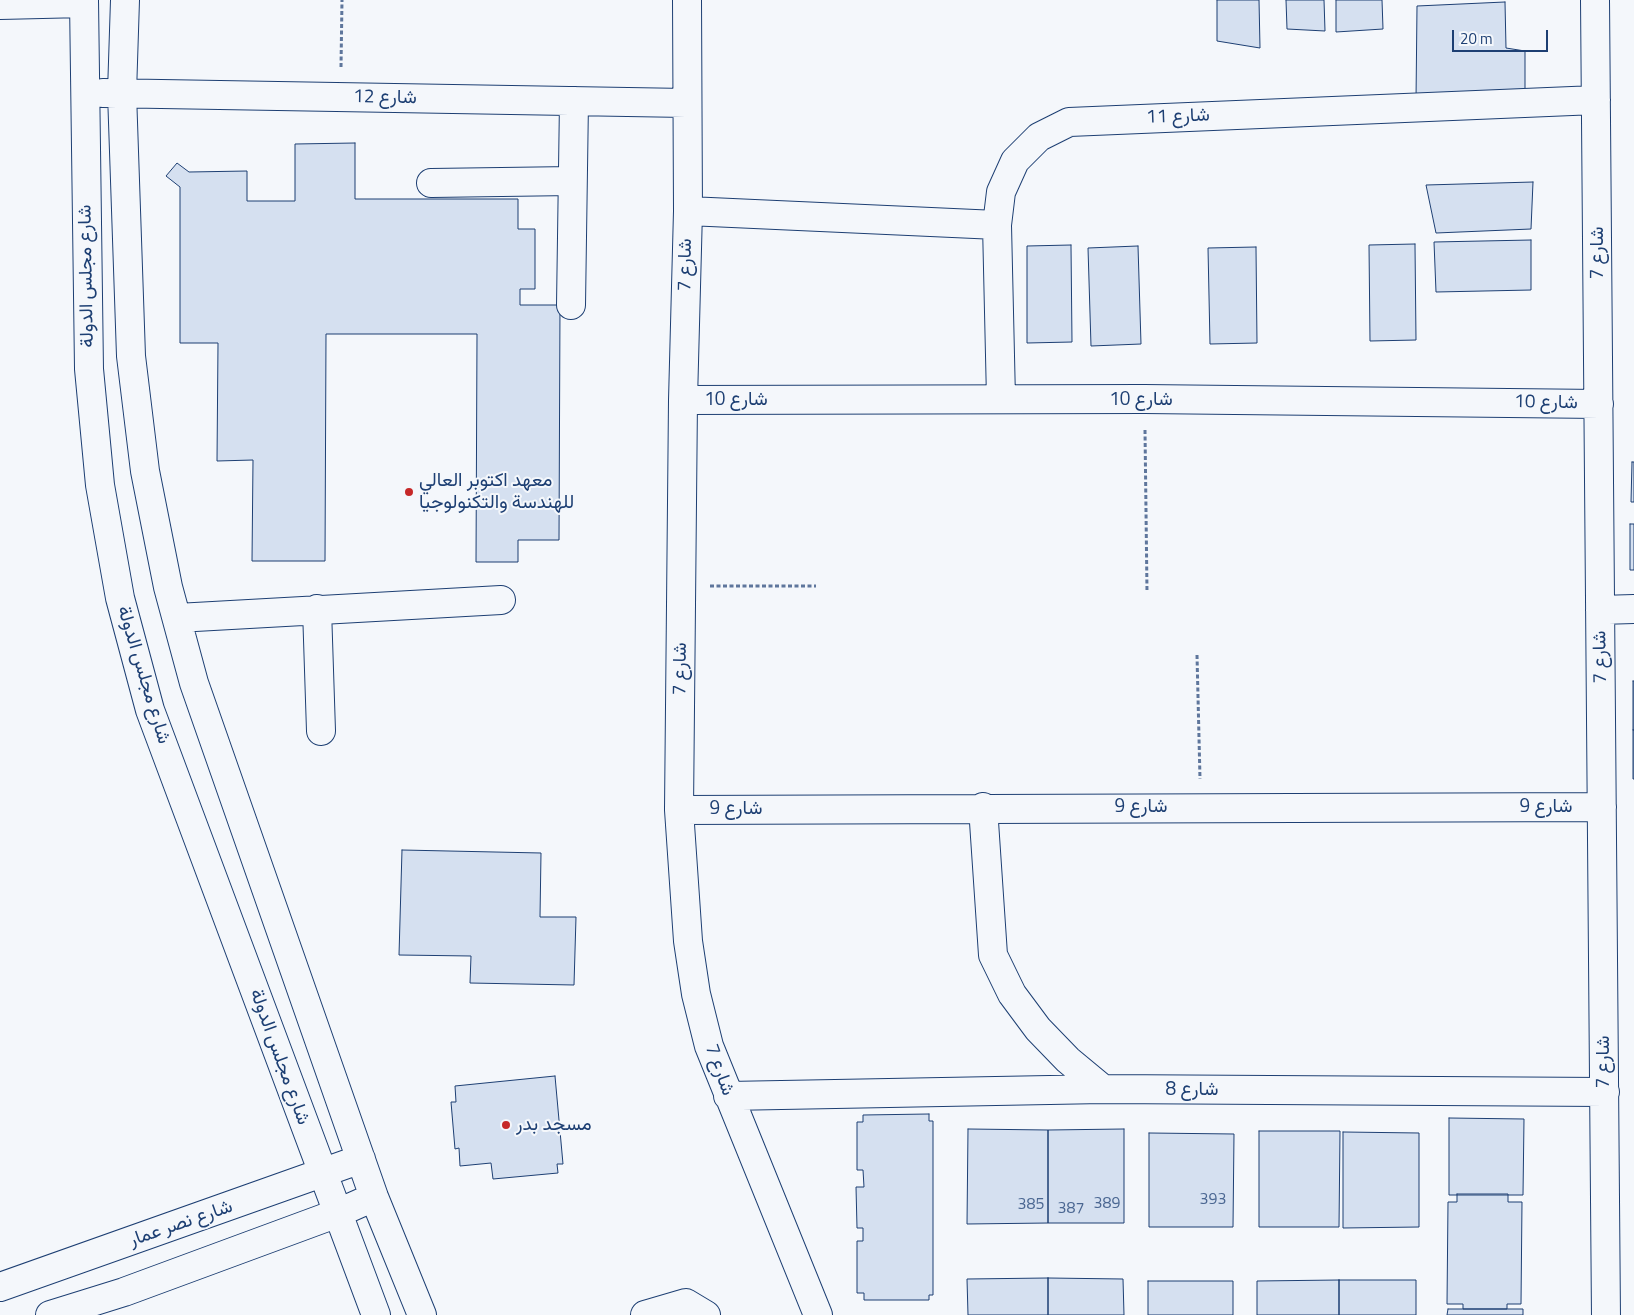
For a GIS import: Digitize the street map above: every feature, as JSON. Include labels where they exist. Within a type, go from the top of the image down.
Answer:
[{"type":"street","points":[[125,0],[122,93],[131,356],[145,471],[168,587],[194,683],[374,1197],[422,1315]]},
{"type":"street","name":"شارع 7","points":[[687,0],[688,211],[683,400],[679,810],[688,941],[696,994],[709,1046],[818,1315]]},
{"type":"street","name":"شارع 7","points":[[1595,0],[1606,1315]]},
{"type":"street","points":[[0,5],[84,1]]},
{"type":"street","name":"شارع مجلس الدولة","points":[[84,1],[89,369],[100,485],[120,598],[150,710],[322,1175],[376,1315]]},
{"type":"street","name":"شارع 12","points":[[84,92],[686,103]]},
{"type":"street","name":"شارع 11","points":[[1001,399],[998,225],[1001,192],[1015,161],[1039,137],[1069,122],[1596,100]]},
{"type":"street","points":[[571,304],[574,101]]},
{"type":"street","points":[[431,184],[572,181]]},
{"type":"street","points":[[688,211],[998,225]]},
{"type":"street","name":"شارع 10","points":[[683,400],[1001,399],[1599,404]]},
{"type":"street","points":[[176,618],[501,600]]},
{"type":"street","points":[[317,609],[321,730]]},
{"type":"street","points":[[1600,610],[1634,610]]},
{"type":"street","points":[[983,807],[993,955],[1012,994],[1038,1029],[1068,1060],[1104,1089]]},
{"type":"street","name":"شارع 9","points":[[679,810],[983,807],[1602,807]]},
{"type":"street","name":"شارع 8","points":[[728,1096],[1104,1089],[1604,1092]]},
{"type":"street","name":"شارع نصر عمار","points":[[0,1287],[322,1175],[361,1159]]},
{"type":"street","points":[[50,1315],[124,1292],[338,1213],[374,1197]]},
{"type":"street","points":[[645,1315],[686,1303],[706,1315]]},
{"type":"path","points":[[340,97],[342,0]]},
{"type":"path","points":[[1144,400],[1147,592]]},
{"type":"path","points":[[682,587],[816,586]]},
{"type":"path","points":[[1197,655],[1200,807]]},
{"type":"building","points":[[1217,0],[1259,0],[1260,48],[1217,41]]},
{"type":"building","points":[[1286,0],[1324,0],[1325,31],[1287,29]]},
{"type":"building","points":[[1336,0],[1382,0],[1383,29],[1336,32]]},
{"type":"building","points":[[1505,2],[1506,48],[1525,51],[1525,90],[1416,100],[1417,6]]},
{"type":"building","name":"معهد اكتوبر العالي للهندسة والتكنولوجيا","points":[[355,143],[355,199],[518,199],[518,229],[535,229],[535,289],[520,289],[520,305],[560,305],[559,540],[518,540],[518,562],[476,562],[477,334],[326,334],[325,561],[252,561],[253,460],[217,461],[218,343],[180,343],[180,187],[166,176],[177,163],[189,172],[247,171],[247,201],[295,201],[295,144]]},
{"type":"building","points":[[1533,182],[1531,229],[1436,233],[1426,185]]},
{"type":"building","points":[[1531,240],[1531,290],[1436,292],[1434,242]]},
{"type":"building","points":[[1415,244],[1416,340],[1370,341],[1369,245]]},
{"type":"building","points":[[1071,245],[1072,342],[1027,343],[1027,246]]},
{"type":"building","points":[[1138,246],[1141,344],[1091,346],[1088,248]]},
{"type":"building","points":[[1256,247],[1257,343],[1210,344],[1208,248]]},
{"type":"building","points":[[1632,462],[1634,462],[1634,502],[1631,502]]},
{"type":"building","points":[[1630,524],[1634,524],[1634,570],[1630,570]]},
{"type":"building","points":[[1634,681],[1634,730],[1633,730]]},
{"type":"building","points":[[1634,730],[1634,779],[1633,779]]},
{"type":"building","points":[[402,850],[541,853],[540,917],[576,917],[574,985],[470,983],[471,956],[399,955]]},
{"type":"building","name":"مسجد بدر","points":[[555,1076],[563,1164],[557,1164],[558,1173],[493,1179],[491,1163],[460,1166],[459,1148],[455,1149],[451,1102],[456,1102],[455,1086]]},
{"type":"building","points":[[929,1114],[929,1121],[933,1121],[933,1295],[929,1295],[929,1300],[864,1300],[864,1293],[857,1293],[857,1241],[863,1241],[863,1228],[857,1228],[856,1187],[864,1187],[863,1170],[857,1170],[857,1122],[863,1122],[863,1115]]},
{"type":"building","points":[[1449,1118],[1524,1119],[1523,1195],[1449,1195]]},
{"type":"building","points":[[968,1129],[1048,1130],[1048,1223],[967,1224]]},
{"type":"building","points":[[1124,1129],[1124,1223],[1048,1223],[1048,1130]]},
{"type":"building","points":[[1259,1131],[1340,1131],[1339,1227],[1259,1227]]},
{"type":"building","points":[[1343,1132],[1419,1133],[1419,1227],[1343,1228]]},
{"type":"building","points":[[1149,1133],[1234,1134],[1233,1227],[1149,1227]]},
{"type":"building","points":[[1457,1194],[1508,1194],[1508,1202],[1522,1202],[1521,1304],[1507,1304],[1507,1309],[1463,1309],[1463,1304],[1447,1304],[1448,1202],[1457,1202]]},
{"type":"building","points":[[1048,1278],[1123,1279],[1124,1315],[1048,1315]]},
{"type":"building","points":[[1048,1278],[1048,1315],[968,1315],[967,1279]]},
{"type":"building","points":[[1339,1280],[1416,1280],[1416,1315],[1339,1315]]},
{"type":"building","points":[[1339,1280],[1339,1315],[1257,1315],[1257,1281]]},
{"type":"building","points":[[1148,1281],[1233,1281],[1233,1315],[1148,1315]]},
{"type":"building","points":[[1448,1309],[1523,1309],[1523,1315],[1447,1315]]},
{"type":"place","name":"معهد اكتوبر العالي للهندسة والتكنولوجيا","points":[[409,492]]},
{"type":"place","name":"مسجد بدر","points":[[506,1125]]}]
